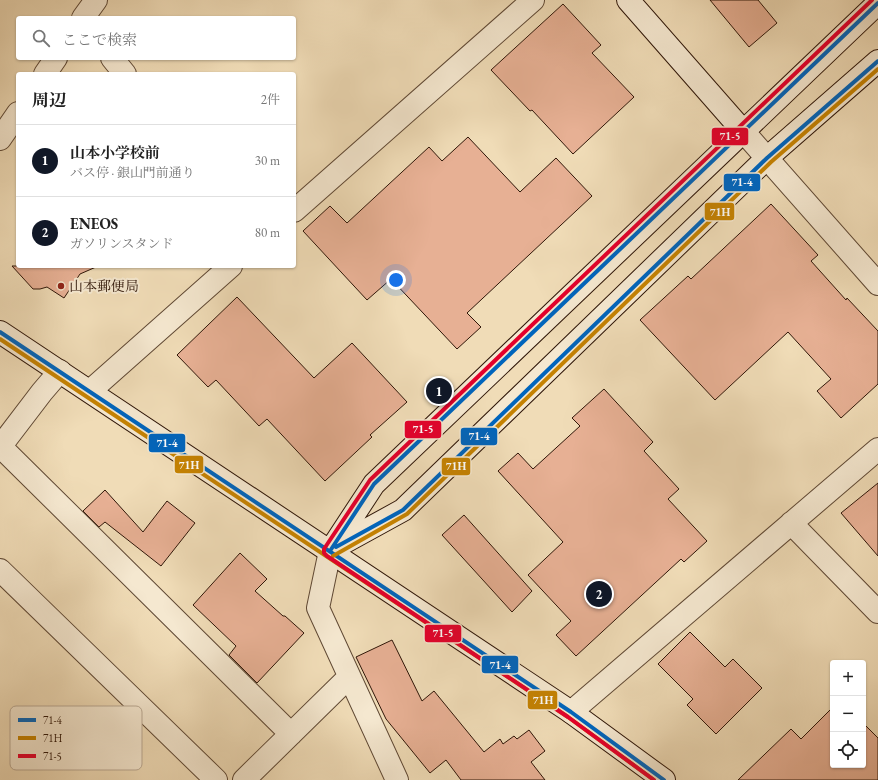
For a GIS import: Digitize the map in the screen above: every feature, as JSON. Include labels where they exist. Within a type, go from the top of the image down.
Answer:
[{"type":"street","points":[[84,16],[96,0]]},
{"type":"street","points":[[296,209],[532,0]]},
{"type":"street","points":[[628,0],[878,284]]},
{"type":"street","points":[[398,780],[318,608],[330,551],[374,484],[878,3]]},
{"type":"street","points":[[46,72],[55,60]]},
{"type":"street","points":[[114,60],[123,72]]},
{"type":"street","points":[[330,551],[403,510],[768,158],[878,61]]},
{"type":"street","points":[[0,139],[16,116]]},
{"type":"street","points":[[90,391],[229,268]]},
{"type":"street","points":[[0,332],[571,712],[664,780]]},
{"type":"street","points":[[60,371],[0,447],[291,734]]},
{"type":"street","points":[[571,712],[878,449]]},
{"type":"street","points":[[791,523],[878,612]]},
{"type":"street","points":[[0,570],[140,706]]},
{"type":"street","points":[[244,780],[349,677]]},
{"type":"street","points":[[142,708],[216,780]]},
{"type":"building","points":[[710,0],[758,0],[777,23],[749,47]]},
{"type":"building","points":[[563,4],[601,45],[592,53],[634,97],[573,154],[532,110],[530,111],[491,70]]},
{"type":"building","points":[[468,137],[520,192],[556,158],[592,196],[467,313],[481,327],[457,349],[391,279],[367,300],[303,231],[330,206],[347,223],[429,147],[442,161]]},
{"type":"building","points":[[771,204],[818,255],[811,261],[846,300],[847,298],[878,331],[878,384],[841,418],[817,391],[831,379],[788,332],[715,400],[640,320],[688,276],[691,279]]},
{"type":"building","name":"山本郵便局","points":[[12,266],[16,266],[16,268],[94,268],[80,274],[64,298],[47,287],[33,289]]},
{"type":"building","points":[[237,297],[314,378],[352,343],[407,402],[370,435],[372,437],[325,481],[267,419],[259,426],[216,380],[208,387],[177,355]]},
{"type":"building","points":[[604,389],[653,442],[644,451],[679,489],[668,499],[707,541],[684,562],[681,559],[576,656],[556,635],[571,621],[528,575],[563,542],[498,471],[518,453],[533,469],[580,426],[572,418]]},
{"type":"building","points":[[878,483],[878,556],[841,513]]},
{"type":"building","points":[[105,490],[143,532],[167,501],[195,523],[161,566],[105,522],[99,527],[83,511]]},
{"type":"building","points":[[464,515],[532,591],[512,612],[442,535]]},
{"type":"building","points":[[240,553],[267,579],[255,591],[304,633],[257,683],[229,655],[236,646],[193,605]]},
{"type":"building","points":[[690,632],[725,667],[733,659],[762,688],[716,734],[687,705],[693,699],[658,664]]},
{"type":"building","points":[[392,640],[422,701],[434,691],[484,752],[500,739],[503,744],[514,736],[517,739],[529,730],[545,751],[531,762],[545,780],[461,780],[446,760],[430,773],[386,719],[356,657]]},
{"type":"building","points":[[830,710],[830,768],[866,768],[866,726],[878,738],[878,780],[738,780],[791,729],[801,739]]},
{"type":"transit line","name":"71-5","points":[[654,780],[568,717],[327,556],[324,553],[324,549],[370,480],[872,0]]},
{"type":"transit line","name":"71-4","points":[[330,551],[374,484],[878,3]]},
{"type":"transit line","name":"71-4","points":[[336,547],[403,510],[767,158],[878,61]]},
{"type":"transit line","name":"71H","points":[[333,556],[407,514],[771,162],[878,69]]},
{"type":"transit line","name":"71-4","points":[[0,332],[571,712],[664,780]]},
{"type":"transit line","name":"71H","points":[[0,339],[568,717],[654,780]]},
{"type":"place","name":"山本郵便局","points":[[61,286]]},
{"type":"place","name":"山本小学校前","points":[[439,391]]},
{"type":"place","name":"ENEOS","points":[[599,594]]}]
